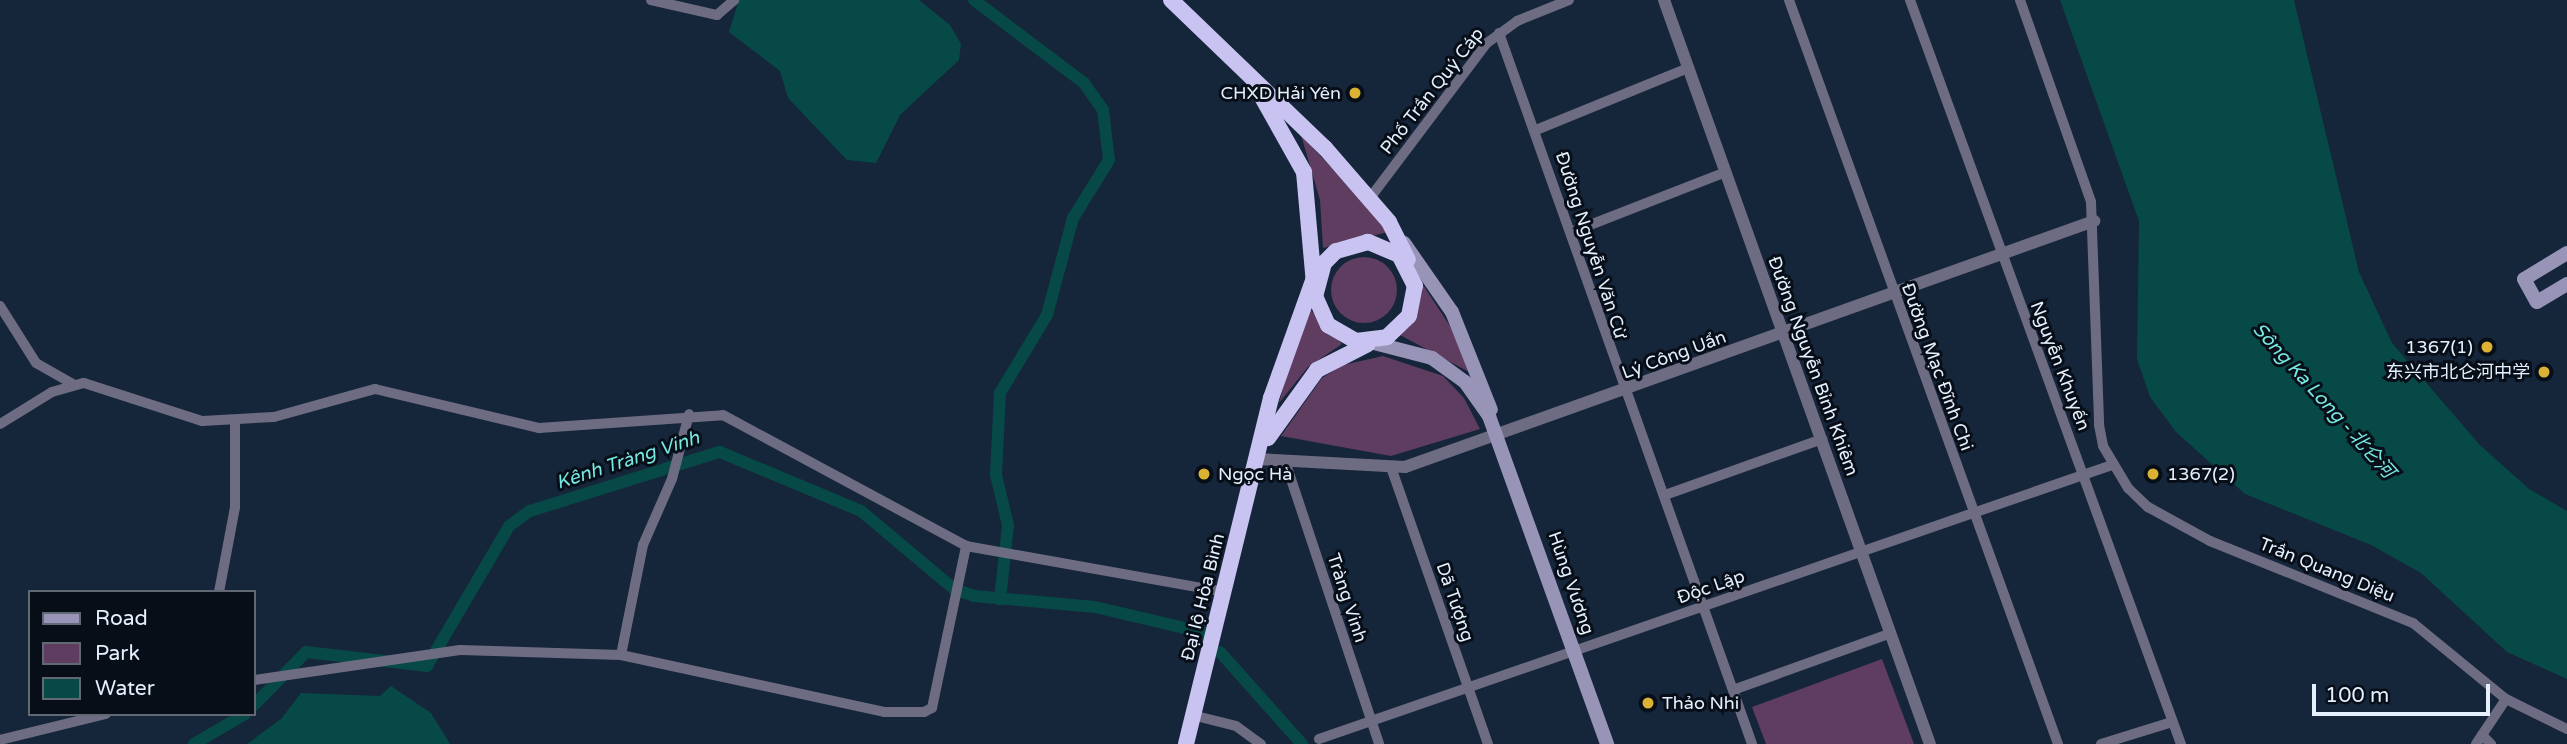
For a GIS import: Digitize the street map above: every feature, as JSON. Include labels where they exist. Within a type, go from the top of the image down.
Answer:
[{"type":"highway","points":[[1171,0],[1258,90],[1311,134],[1370,198],[1389,222],[1406,263],[1409,316],[1372,343],[1329,361],[1307,380],[1257,459]]},
{"type":"highway","points":[[1258,90],[1298,156],[1313,222],[1315,296],[1328,325],[1372,343]]},
{"type":"highway","points":[[1299,307],[1313,222]]},
{"type":"highway","points":[[1299,307],[1324,263],[1359,243],[1406,263]]},
{"type":"highway","points":[[1315,296],[1324,263]]},
{"type":"highway","name":"Đại lộ Hòa Bình","points":[[1186,744],[1257,459],[1299,307]]},
{"type":"main road","points":[[1389,222],[1443,297],[1482,379],[1498,435]]},
{"type":"main road","points":[[2567,253],[2524,279],[2536,302],[2567,284]]},
{"type":"main road","points":[[1406,263],[1443,297]]},
{"type":"main road","points":[[1372,343],[1413,349],[1449,369],[1478,398],[1498,435]]},
{"type":"main road","name":"Hùng Vương","points":[[1498,435],[1607,744]]},
{"type":"street","points":[[651,0],[717,15],[734,0]]},
{"type":"street","name":"Phố Trần Quý Cáp","points":[[1370,198],[1499,33],[1569,0]]},
{"type":"street","name":"Đường Nguyễn Bỉnh Khiêm","points":[[1664,0],[1723,173],[1784,334],[1930,744]]},
{"type":"street","name":"Đường Mạc Đĩnh Chi","points":[[1788,0],[2058,744]]},
{"type":"street","name":"Nguyễn Khuyến","points":[[1910,0],[2001,257],[2083,471],[2181,744]]},
{"type":"street","points":[[2020,0],[2078,155],[2094,221],[2096,399],[2112,465]]},
{"type":"street","name":"Đường Nguyễn Văn Cừ","points":[[1499,33],[1572,232],[1624,393],[1665,495],[1752,744]]},
{"type":"street","points":[[1536,130],[1688,68]]},
{"type":"street","points":[[1572,232],[1723,173]]},
{"type":"street","name":"Lý Công Uẩn","points":[[1257,459],[1392,470],[1624,393],[2094,221]]},
{"type":"street","points":[[0,306],[36,363],[73,384],[113,388],[172,417],[235,421],[274,418],[375,389],[539,428],[689,414],[742,421],[966,546],[1000,555],[1016,555],[1224,592]]},
{"type":"street","points":[[0,424],[73,384]]},
{"type":"street","points":[[621,655],[643,545],[672,479],[689,414]]},
{"type":"street","points":[[219,590],[237,486],[235,421]]},
{"type":"street","points":[[1665,495],[1822,439]]},
{"type":"street","name":"Tràng Vinh","points":[[1285,461],[1379,744]]},
{"type":"street","name":"Độc Lập","points":[[1319,739],[1862,551],[2083,471],[2112,465]]},
{"type":"street","name":"Trần Quang Diệu","points":[[2112,465],[2147,507],[2175,525],[2413,623],[2505,699],[2567,729]]},
{"type":"street","name":"Dã Tượng","points":[[1392,470],[1488,744]]},
{"type":"street","points":[[256,680],[460,650],[621,655],[884,712],[923,712],[932,708],[966,546]]},
{"type":"street","points":[[1733,690],[1891,633]]},
{"type":"street","points":[[2491,744],[2479,739],[2505,699]]},
{"type":"street","points":[[1192,715],[1236,726],[1261,744]]},
{"type":"street","points":[[0,740],[98,716]]},
{"type":"street","points":[[2101,744],[2172,722]]},
{"type":"green space","points":[[1301,135],[1388,232],[1323,248],[1320,200]]},
{"type":"green space","points":[[1364,257],[1387,267],[1397,290],[1387,313],[1364,323],[1341,313],[1331,290],[1341,267]]},
{"type":"green space","points":[[1423,285],[1450,326],[1471,373],[1400,335]]},
{"type":"green space","points":[[1306,305],[1342,344],[1308,367],[1279,403]]},
{"type":"green space","points":[[1383,356],[1443,376],[1464,398],[1480,429],[1391,456],[1281,436],[1322,378],[1343,365]]},
{"type":"green space","points":[[1882,659],[1914,744],[1766,744],[1752,707]]},
{"type":"water","points":[[739,0],[919,0],[950,25],[961,44],[959,60],[900,115],[876,163],[847,160],[788,98],[780,71],[729,32]]},
{"type":"water","name":"Sông Ka Long - 北仑河","points":[[2060,0],[2294,0],[2359,272],[2392,343],[2479,444],[2529,489],[2567,511],[2567,679],[2507,652],[2421,573],[2371,545],[2245,494],[2176,432],[2150,397],[2137,359],[2139,221]]},
{"type":"water","points":[[391,686],[431,713],[450,744],[247,744],[281,719],[301,693],[380,696]]},
{"type":"waterway","points":[[974,0],[1084,83],[1103,110],[1109,160],[1073,218],[1047,315],[1000,393],[996,475],[1008,525],[1000,600]]},
{"type":"waterway","name":"Kênh Tràng Vinh","points":[[256,703],[306,652],[427,666],[509,526],[530,511],[720,452],[861,511],[954,589],[974,596],[1095,607],[1202,632]]},
{"type":"waterway","name":"Kênh Tràng Vinh","points":[[1220,652],[1302,744]]},
{"type":"waterway","name":"Kênh Tràng Vinh","points":[[194,744],[242,716]]},
{"type":"place","name":"CHXD Hải Yên","points":[[1355,93]]},
{"type":"place","name":"1367(1)","points":[[2487,347]]},
{"type":"place","name":"东兴市北仑河中学","points":[[2544,372]]},
{"type":"place","name":"Ngọc Hà","points":[[1204,474]]},
{"type":"place","name":"1367(2)","points":[[2153,474]]},
{"type":"place","name":"Thảo Nhi","points":[[1648,703]]}]
